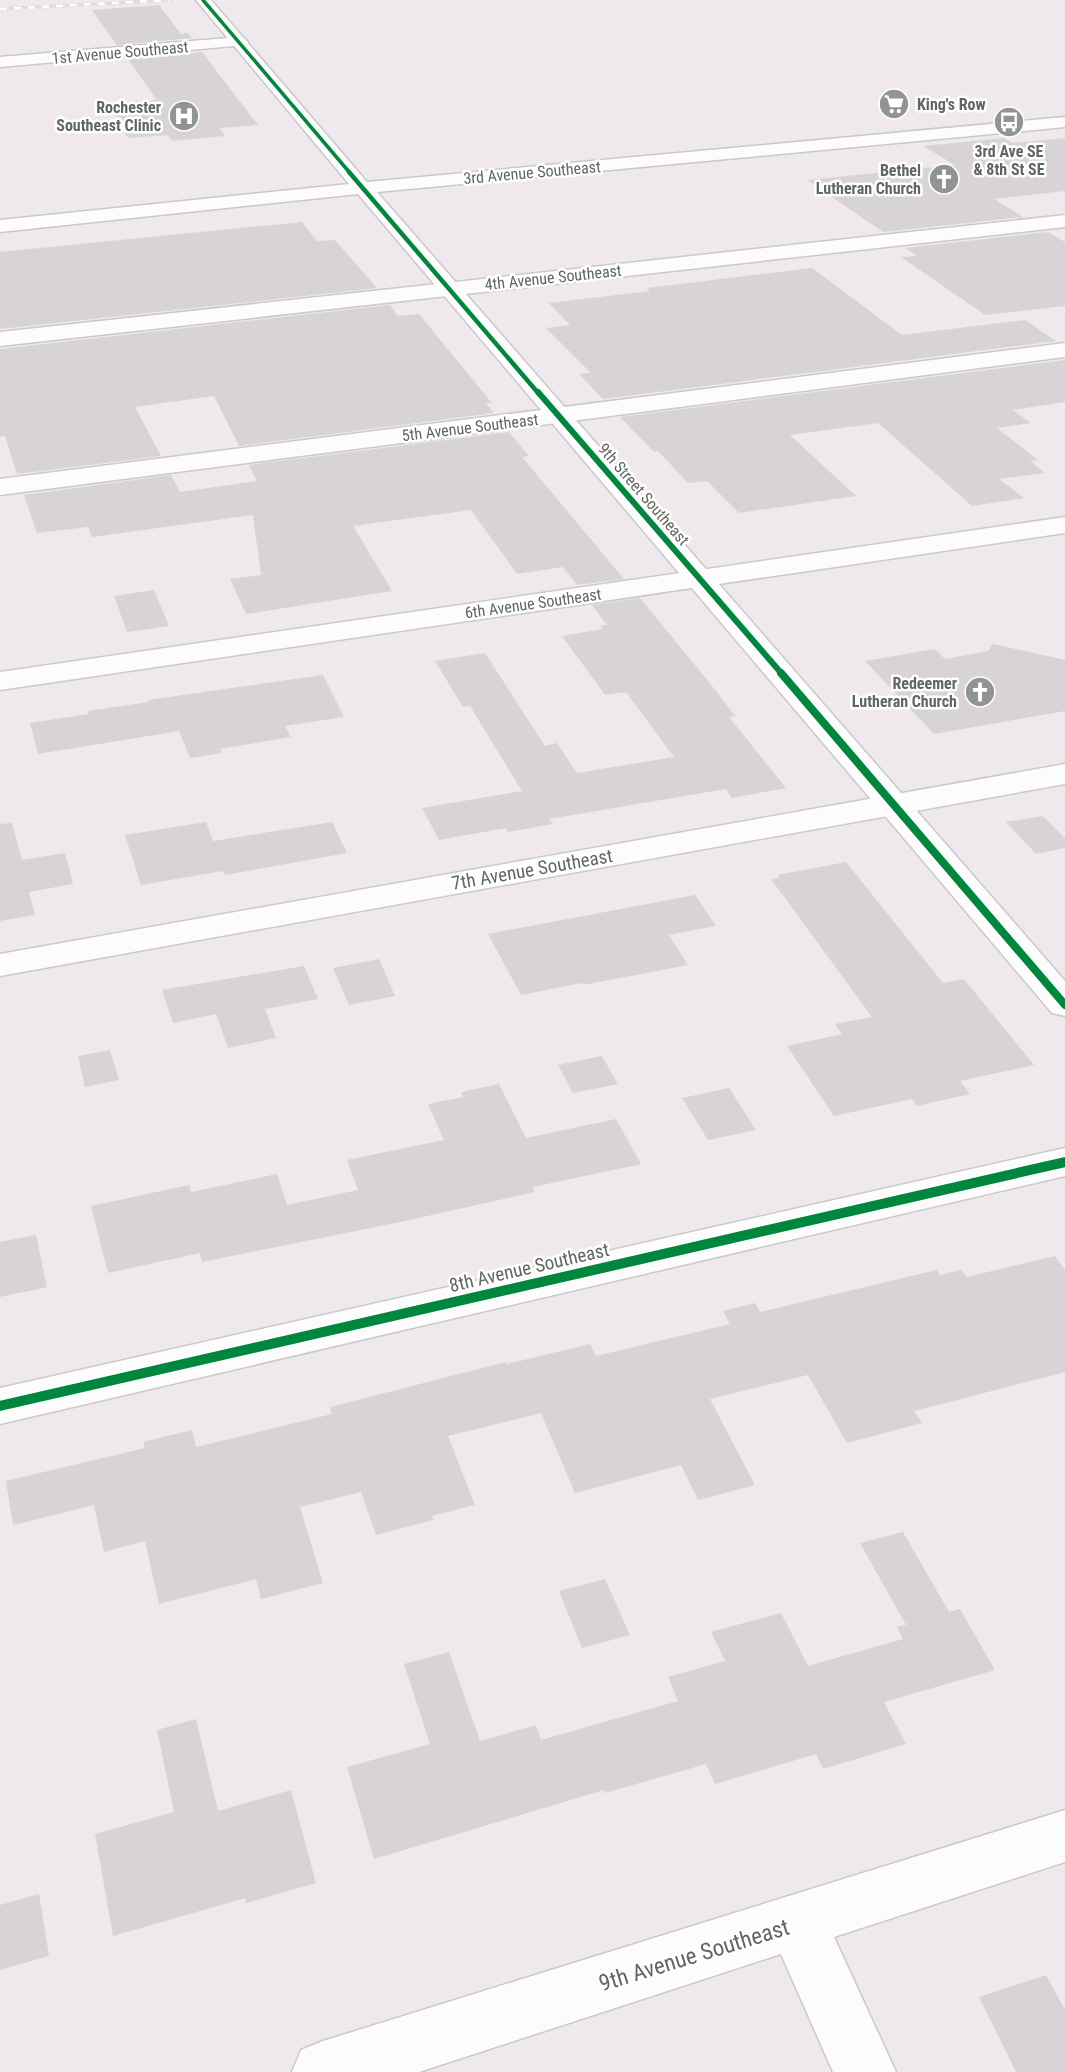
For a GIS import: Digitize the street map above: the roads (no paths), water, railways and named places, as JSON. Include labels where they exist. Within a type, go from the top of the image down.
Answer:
[{"type":"street","name":"9th Street Southeast","points":[[203,0],[1065,1005]]},
{"type":"street","name":"1st Avenue Southeast","points":[[0,62],[240,42]]},
{"type":"street","name":"3rd Avenue Southeast","points":[[0,226],[363,188],[1065,121]]},
{"type":"street","name":"4th Avenue Southeast","points":[[0,339],[1065,221]]},
{"type":"street","name":"5th Avenue Southeast","points":[[0,487],[1065,350]]},
{"type":"street","name":"6th Avenue Southeast","points":[[0,681],[1065,525]]},
{"type":"street","name":"7th Avenue Southeast","points":[[0,965],[1065,774]]},
{"type":"street","name":"8th Avenue Southeast","points":[[0,1406],[1065,1162]]},
{"type":"street","name":"9th Avenue Southeast","points":[[323,2072],[1065,1836]]},
{"type":"street","points":[[797,1923],[865,2072]]},
{"type":"railway","points":[[0,9],[170,0]]},
{"type":"place","name":"King's Row","points":[[894,104]]},
{"type":"place","name":"Rochester Southeast Clinic","points":[[184,116]]},
{"type":"place","name":"3rd Ave SE & 8th St SE","points":[[1009,122]]},
{"type":"place","name":"Bethel Lutheran Church","points":[[944,179]]},
{"type":"place","name":"Redeemer Lutheran Church","points":[[980,692]]}]
